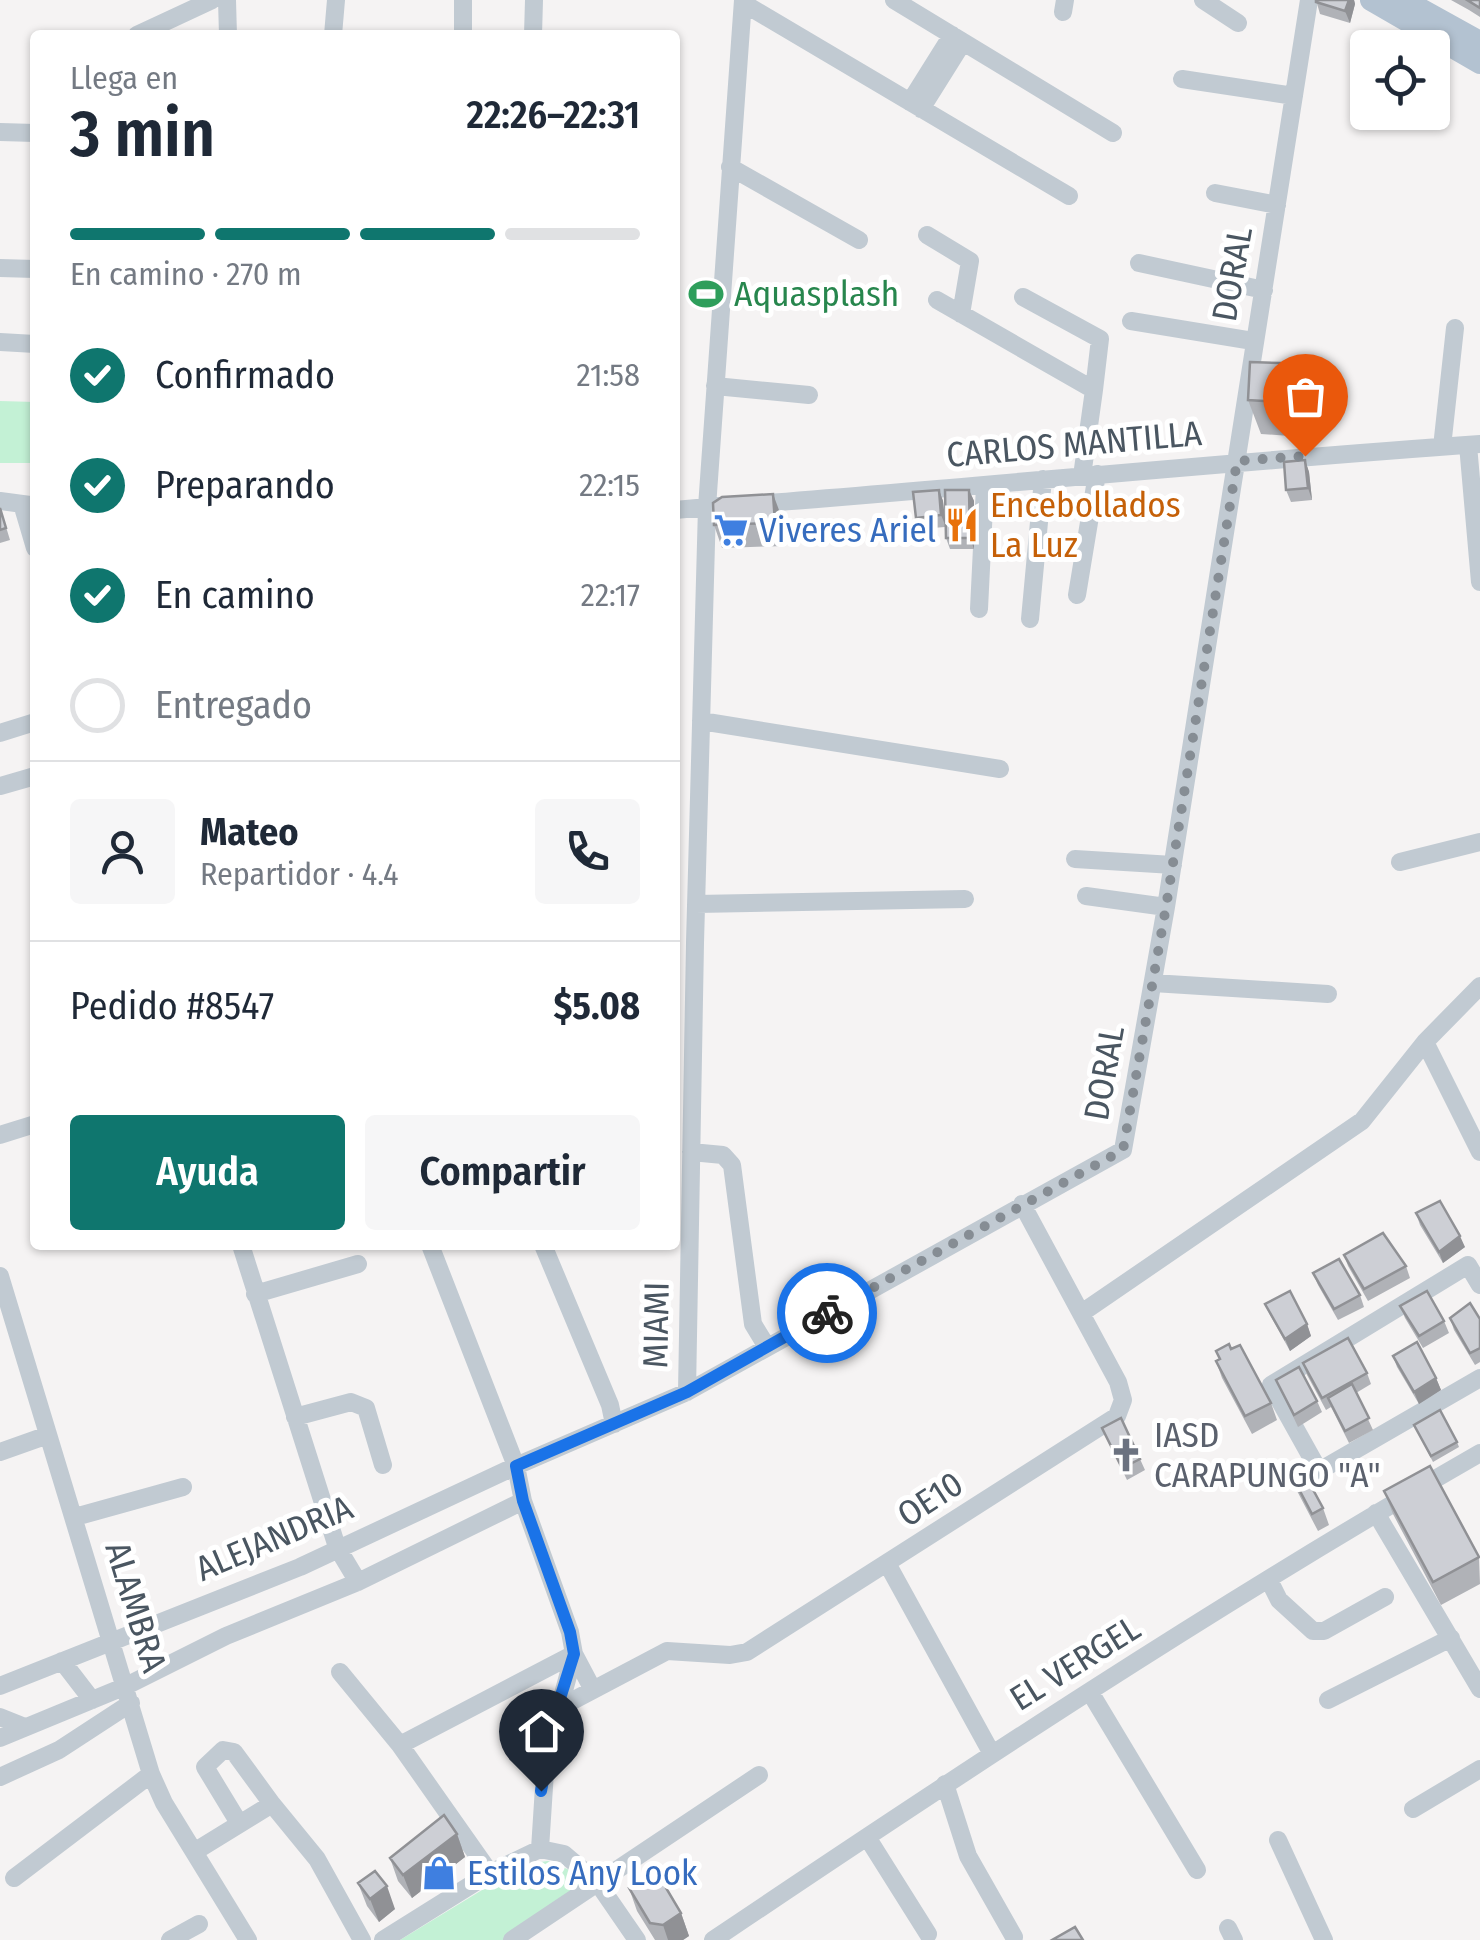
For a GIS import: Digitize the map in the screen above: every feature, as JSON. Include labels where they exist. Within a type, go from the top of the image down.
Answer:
[{"type":"main road","points":[[1371,0],[1480,63]]},
{"type":"main road","points":[[1410,2],[1480,42]]},
{"type":"street","points":[[148,30],[212,0]]},
{"type":"street","points":[[226,0],[228,30]]},
{"type":"street","points":[[333,30],[336,0]]},
{"type":"street","points":[[463,30],[464,0]]},
{"type":"street","points":[[533,30],[534,0]]},
{"type":"street","points":[[894,0],[1113,133]]},
{"type":"street","points":[[1203,0],[1238,23]]},
{"type":"street","name":"DORAL","points":[[516,1466],[687,1392],[1123,1150],[1173,865],[1309,0]]},
{"type":"street","points":[[743,2],[1069,196]]},
{"type":"street","name":"MIAMI","points":[[687,1392],[707,507],[743,2]]},
{"type":"street","points":[[915,105],[958,39]]},
{"type":"street","points":[[1182,79],[1294,96]]},
{"type":"street","points":[[0,132],[30,134]]},
{"type":"street","points":[[730,166],[859,240]]},
{"type":"street","points":[[1215,193],[1276,205]]},
{"type":"street","points":[[927,236],[970,261],[961,314]]},
{"type":"street","points":[[1139,264],[1264,290]]},
{"type":"street","points":[[0,268],[30,269]]},
{"type":"street","points":[[1023,297],[1102,343],[1094,390],[1090,475],[1077,595]]},
{"type":"street","points":[[937,300],[1094,390]]},
{"type":"street","points":[[1131,321],[1254,341]]},
{"type":"street","points":[[1442,447],[1455,328]]},
{"type":"street","points":[[0,342],[30,344]]},
{"type":"street","points":[[715,386],[809,395]]},
{"type":"street","points":[[1474,445],[1480,582]]},
{"type":"street","name":"CARLOS MANTILLA","points":[[680,510],[985,486],[1237,461],[1474,445]]},
{"type":"street","points":[[1030,619],[1043,480]]},
{"type":"street","points":[[979,610],[985,486]]},
{"type":"street","points":[[0,501],[29,505]]},
{"type":"street","points":[[701,721],[1000,769]]},
{"type":"street","points":[[0,733],[30,724]]},
{"type":"street","points":[[0,786],[30,777]]},
{"type":"street","points":[[1400,862],[1480,842]]},
{"type":"street","points":[[1075,859],[1173,865]]},
{"type":"street","points":[[1086,896],[1166,907]]},
{"type":"street","points":[[696,904],[964,899]]},
{"type":"street","points":[[680,944],[695,942]]},
{"type":"street","points":[[1153,984],[1328,994]]},
{"type":"street","points":[[1083,1312],[1362,1121],[1425,1042],[1480,986]]},
{"type":"street","points":[[1425,1042],[1480,1152]]},
{"type":"street","points":[[0,1135],[30,1126]]},
{"type":"street","points":[[691,1152],[723,1155],[732,1165],[753,1324],[767,1346]]},
{"type":"street","name":"OE10","points":[[557,1708],[667,1651],[748,1652],[1117,1416],[1123,1400],[1118,1382],[1022,1204]]},
{"type":"street","points":[[242,1250],[336,1548],[358,1582]]},
{"type":"street","points":[[432,1250],[516,1466],[523,1501],[570,1632],[574,1654],[594,1690]]},
{"type":"street","points":[[546,1250],[610,1405],[614,1424]]},
{"type":"street","points":[[255,1294],[358,1264]]},
{"type":"street","points":[[1480,1285],[1468,1264],[1271,1385],[1319,1470],[1480,1378]]},
{"type":"street","name":"ALAMBRA","points":[[0,1276],[151,1774],[164,1803],[248,1940]]},
{"type":"street","points":[[295,1418],[360,1403],[366,1408],[383,1465]]},
{"type":"street","points":[[0,1452],[48,1435]]},
{"type":"street","name":"EL VERGEL","points":[[713,1940],[992,1754],[1376,1512],[1480,1453]]},
{"type":"street","name":"ALEJANDRIA","points":[[0,1686],[300,1566],[516,1466]]},
{"type":"street","points":[[75,1517],[183,1487]]},
{"type":"street","points":[[0,1778],[59,1750],[128,1694],[226,1636],[358,1582],[523,1501]]},
{"type":"street","points":[[1376,1512],[1451,1638],[1472,1656],[1480,1690]]},
{"type":"street","points":[[888,1565],[992,1754]]},
{"type":"street","points":[[1268,1580],[1279,1600],[1313,1631],[1324,1631],[1385,1597]]},
{"type":"street","points":[[1328,1700],[1451,1638]]},
{"type":"street","points":[[540,1849],[541,1791],[557,1708],[574,1654]]},
{"type":"street","points":[[400,1745],[574,1654]]},
{"type":"street","points":[[62,1661],[92,1700]]},
{"type":"street","points":[[340,1672],[400,1745],[490,1872]]},
{"type":"street","points":[[1090,1692],[1196,1870]]},
{"type":"street","points":[[0,1738],[92,1700],[128,1694]]},
{"type":"street","points":[[0,1717],[26,1728]]},
{"type":"street","points":[[239,1823],[206,1772],[207,1763],[223,1750],[234,1752],[317,1859],[362,1940]]},
{"type":"street","points":[[1414,1809],[1480,1769]]},
{"type":"street","points":[[14,1878],[151,1774]]},
{"type":"street","points":[[512,1940],[758,1775]]},
{"type":"street","points":[[945,1784],[968,1856],[1014,1937]]},
{"type":"street","points":[[194,1852],[272,1804]]},
{"type":"street","points":[[867,1837],[928,1934]]},
{"type":"street","points":[[1278,1840],[1324,1940]]},
{"type":"street","points":[[383,1940],[490,1872],[540,1849],[564,1854],[596,1882],[637,1940]]},
{"type":"street","points":[[170,1940],[199,1924]]},
{"type":"green space","points":[[0,401],[30,402],[30,463],[0,463]]},
{"type":"green space","points":[[548,1861],[572,1871],[589,1884],[508,1940],[400,1940],[525,1864]]},
{"type":"building","points":[[1316,0],[1349,0],[1345,11]]},
{"type":"building","points":[[1250,362],[1280,363],[1278,402],[1248,400]]},
{"type":"building","points":[[1305,460],[1308,488],[1286,490],[1284,462]]},
{"type":"building","points":[[939,490],[941,515],[916,518],[913,492]]},
{"type":"building","name":"Encebollados La Luz","points":[[945,490],[969,490],[970,538],[946,538]]},
{"type":"building","points":[[773,494],[775,523],[714,525],[713,503],[722,497]]},
{"type":"building","points":[[0,508],[6,528],[0,530]]},
{"type":"building","points":[[1440,1201],[1460,1236],[1439,1252],[1416,1213]]},
{"type":"building","points":[[1383,1233],[1406,1266],[1364,1289],[1344,1255]]},
{"type":"building","points":[[1339,1259],[1360,1295],[1334,1309],[1313,1273]]},
{"type":"building","points":[[1290,1291],[1307,1324],[1285,1339],[1265,1304]]},
{"type":"building","points":[[1427,1291],[1444,1321],[1419,1336],[1400,1306]]},
{"type":"building","points":[[1470,1303],[1480,1319],[1480,1348],[1470,1353],[1450,1318]]},
{"type":"building","points":[[1348,1338],[1367,1373],[1322,1398],[1303,1363]]},
{"type":"building","points":[[1417,1342],[1436,1378],[1414,1392],[1393,1356]]},
{"type":"building","points":[[1229,1344],[1231,1349],[1240,1345],[1271,1403],[1245,1416],[1216,1361],[1220,1359],[1216,1351]]},
{"type":"building","points":[[1299,1367],[1317,1401],[1294,1415],[1276,1380]]},
{"type":"building","points":[[1352,1384],[1369,1418],[1345,1431],[1328,1398]]},
{"type":"building","points":[[1440,1410],[1457,1442],[1431,1456],[1414,1425]]},
{"type":"building","name":"IASD CARAPUNGO \"A\"","points":[[1121,1418],[1140,1459],[1122,1468],[1102,1428]]},
{"type":"building","points":[[1299,1464],[1323,1508],[1312,1514],[1289,1470]]},
{"type":"building","points":[[1430,1466],[1479,1557],[1433,1582],[1384,1491]]},
{"type":"building","points":[[444,1815],[457,1834],[403,1875],[390,1858]]},
{"type":"building","points":[[375,1871],[387,1886],[370,1899],[358,1883]]},
{"type":"building","points":[[656,1871],[681,1913],[663,1925],[650,1923],[629,1888]]},
{"type":"building","points":[[1075,1927],[1083,1940],[1052,1940]]},
{"type":"way so far","points":[[827,1313],[1123,1150],[1237,461],[1305,456]]},
{"type":"place","name":"Aquasplash","points":[[706,294]]},
{"type":"place","name":"Encebollados La Luz","points":[[962,525]]},
{"type":"place","name":"Viveres Ariel","points":[[731,530]]},
{"type":"place","name":"IASD CARAPUNGO \"A\"","points":[[1126,1455]]},
{"type":"place","name":"Estilos Any Look","points":[[439,1873]]},
{"type":"route","points":[[541,1791],[557,1708],[574,1654],[570,1632],[523,1501],[516,1466],[687,1392],[827,1313]]}]
